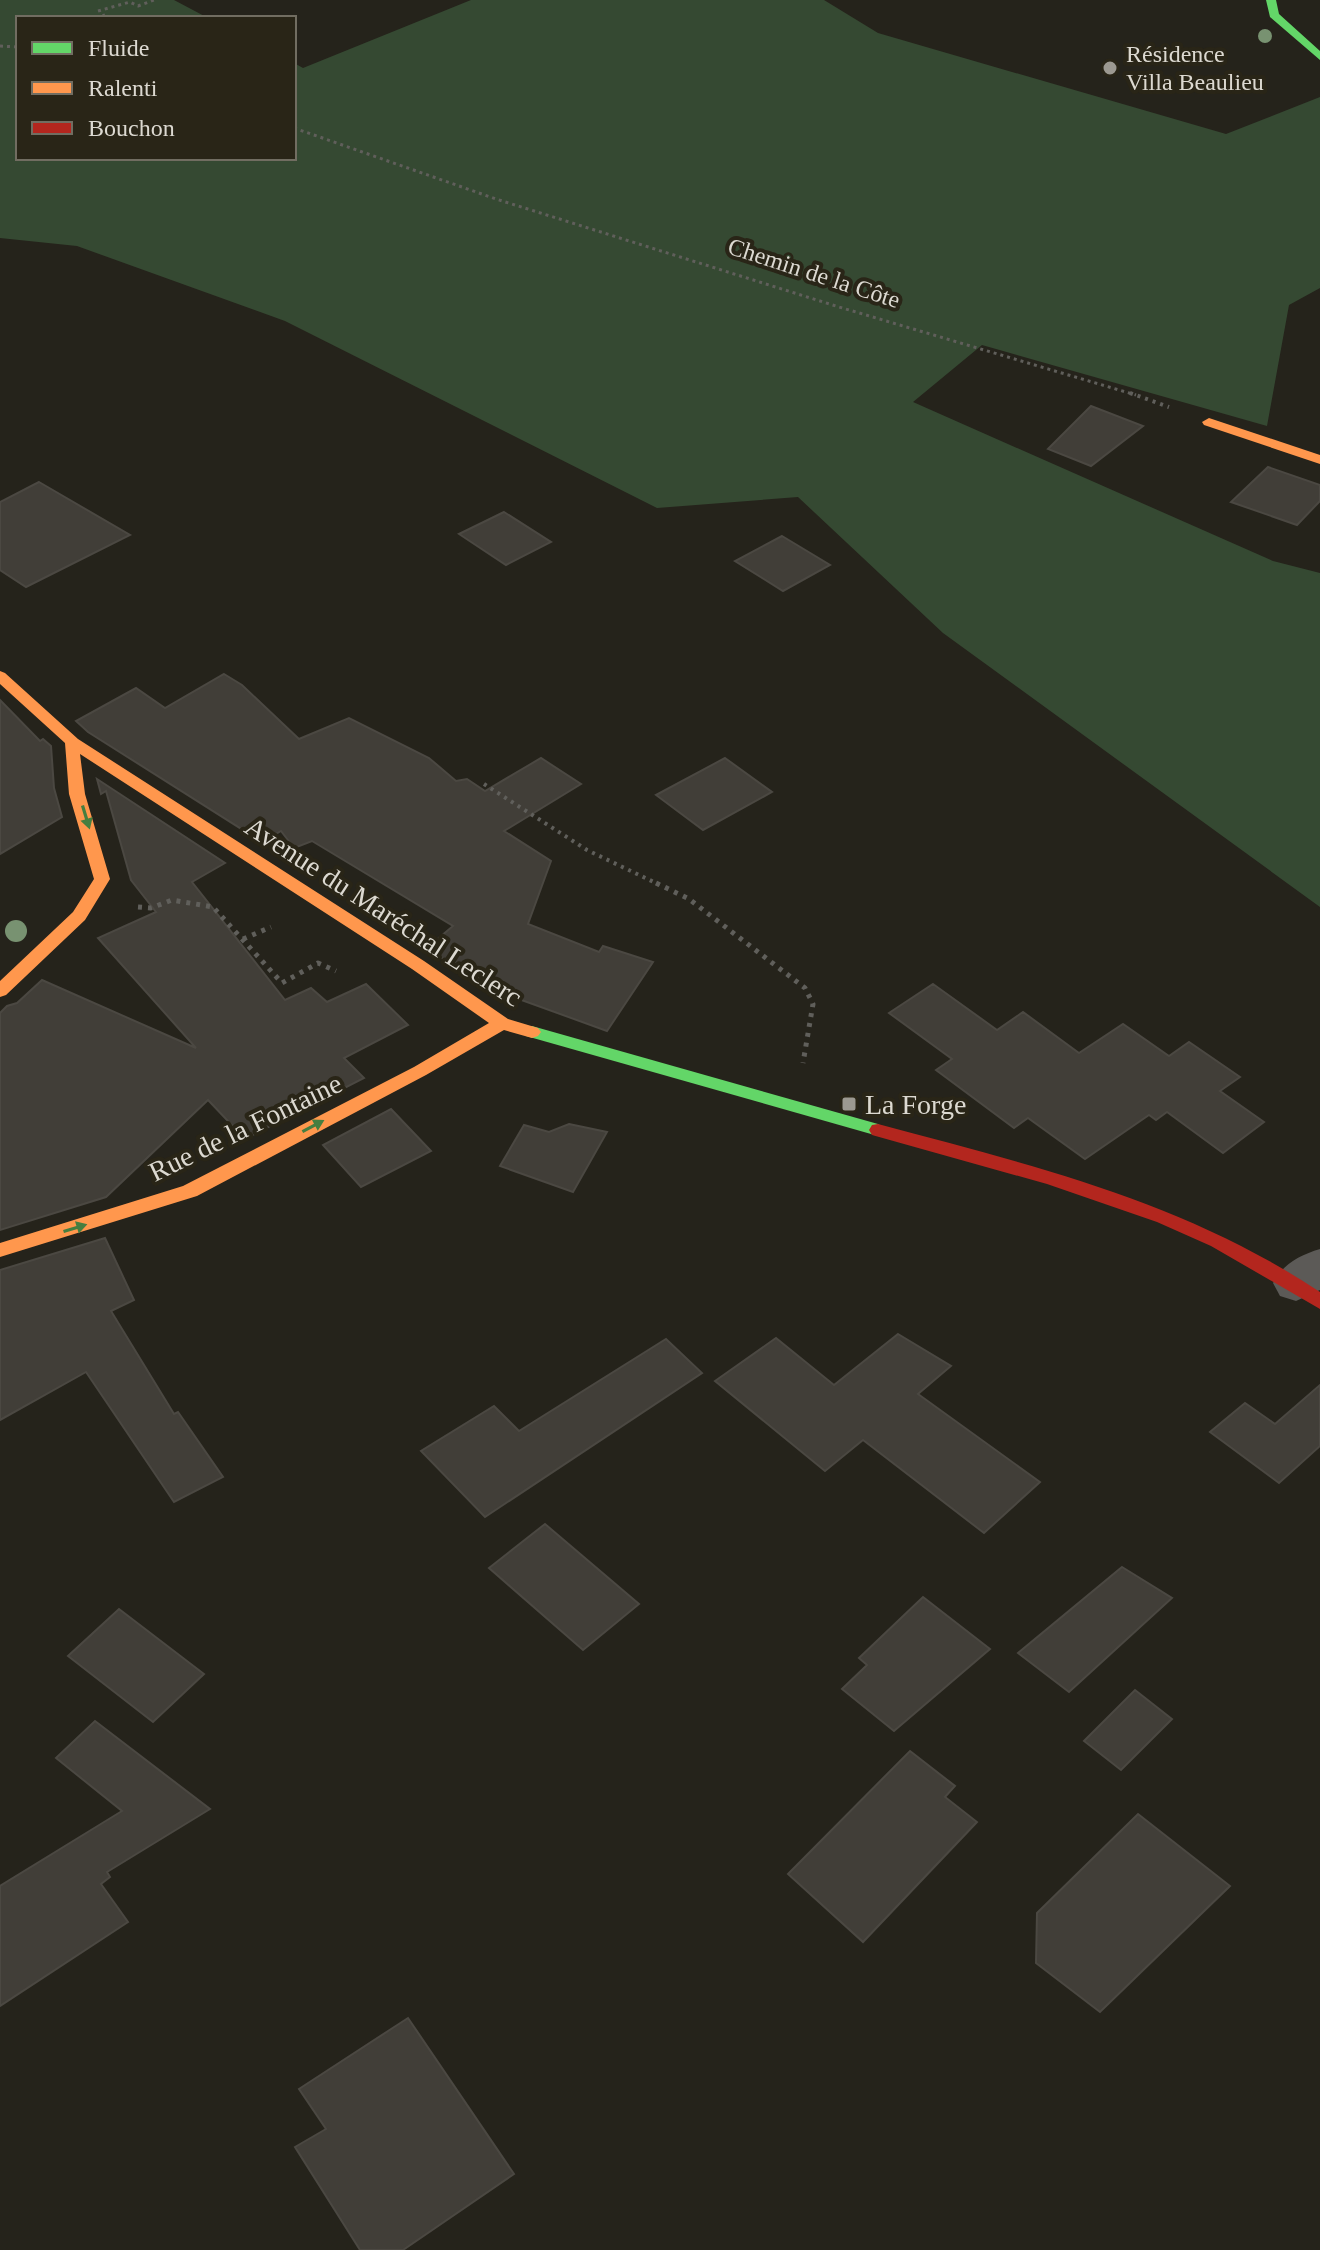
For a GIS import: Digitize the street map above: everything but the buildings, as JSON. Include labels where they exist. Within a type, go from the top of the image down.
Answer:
[{"type":"street","points":[[1271,0],[1274,15],[1320,57]]},
{"type":"street","points":[[1209,422],[1320,460]]},
{"type":"street","name":"Avenue du Maréchal Leclerc","points":[[0,676],[73,742],[418,965],[502,1023],[1114,1197],[1190,1226],[1312,1284]]},
{"type":"street","points":[[0,991],[79,916],[102,879],[71,771],[73,742]]},
{"type":"street","name":"Rue de la Fontaine","points":[[0,1250],[190,1191],[420,1071],[502,1023]]},
{"type":"path","points":[[102,16],[105,15],[98,11],[130,2],[138,6],[154,0]]},
{"type":"path","name":"Chemin de la Côte","points":[[296,129],[496,199],[839,307],[1107,385],[1209,422]]},
{"type":"path","points":[[484,784],[587,850],[689,899],[805,988],[813,1004],[802,1074]]},
{"type":"path","points":[[151,908],[172,900],[213,907],[282,983],[318,963],[334,972],[344,966]]},
{"type":"green space","points":[[0,0],[174,0],[204,16],[16,16],[16,160],[296,160],[296,64],[303,68],[471,0],[824,0],[878,33],[1226,134],[1320,97],[1320,288],[1289,305],[1267,426],[982,345],[913,402],[1273,561],[1320,573],[1320,907],[943,633],[798,497],[657,508],[285,321],[77,246],[0,238]]},
{"type":"traffic: fast","points":[[1271,0],[1274,15],[1320,57]]},
{"type":"traffic: fast","points":[[532,1032],[878,1130]]},
{"type":"traffic: slow","points":[[1209,422],[1320,460]]},
{"type":"traffic: slow","points":[[0,676],[73,742],[418,965],[502,1023],[532,1032]]},
{"type":"traffic: slow","points":[[0,991],[79,916],[102,879],[73,776],[73,742]]},
{"type":"traffic: slow","points":[[0,1250],[190,1191],[420,1071],[502,1023]]},
{"type":"traffic: jam","points":[[878,1130],[1051,1178],[1164,1217],[1270,1269],[1320,1302]]},
{"type":"place","name":"Résidence Villa Beaulieu","points":[[1110,68]]},
{"type":"place","name":"La Forge","points":[[849,1104]]}]
